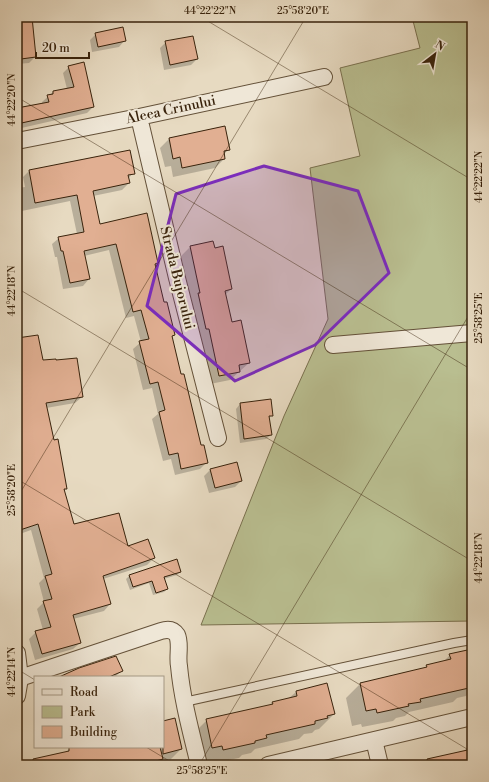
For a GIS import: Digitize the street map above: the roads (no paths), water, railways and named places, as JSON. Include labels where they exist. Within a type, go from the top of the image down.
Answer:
[{"type":"street","name":"Aleea Crinului","points":[[17,141],[139,117],[324,77]]},
{"type":"street","name":"Strada Bujorului","points":[[139,117],[177,278],[218,438]]},
{"type":"street","points":[[333,345],[472,332]]},
{"type":"street","points":[[20,678],[166,629],[172,630],[178,641],[178,664],[184,702],[200,765]]},
{"type":"street","points":[[17,653],[20,678],[17,696]]},
{"type":"street","points":[[268,765],[472,717]]},
{"type":"street","points":[[374,740],[380,765]]},
{"type":"lane","points":[[184,702],[472,640]]}]
